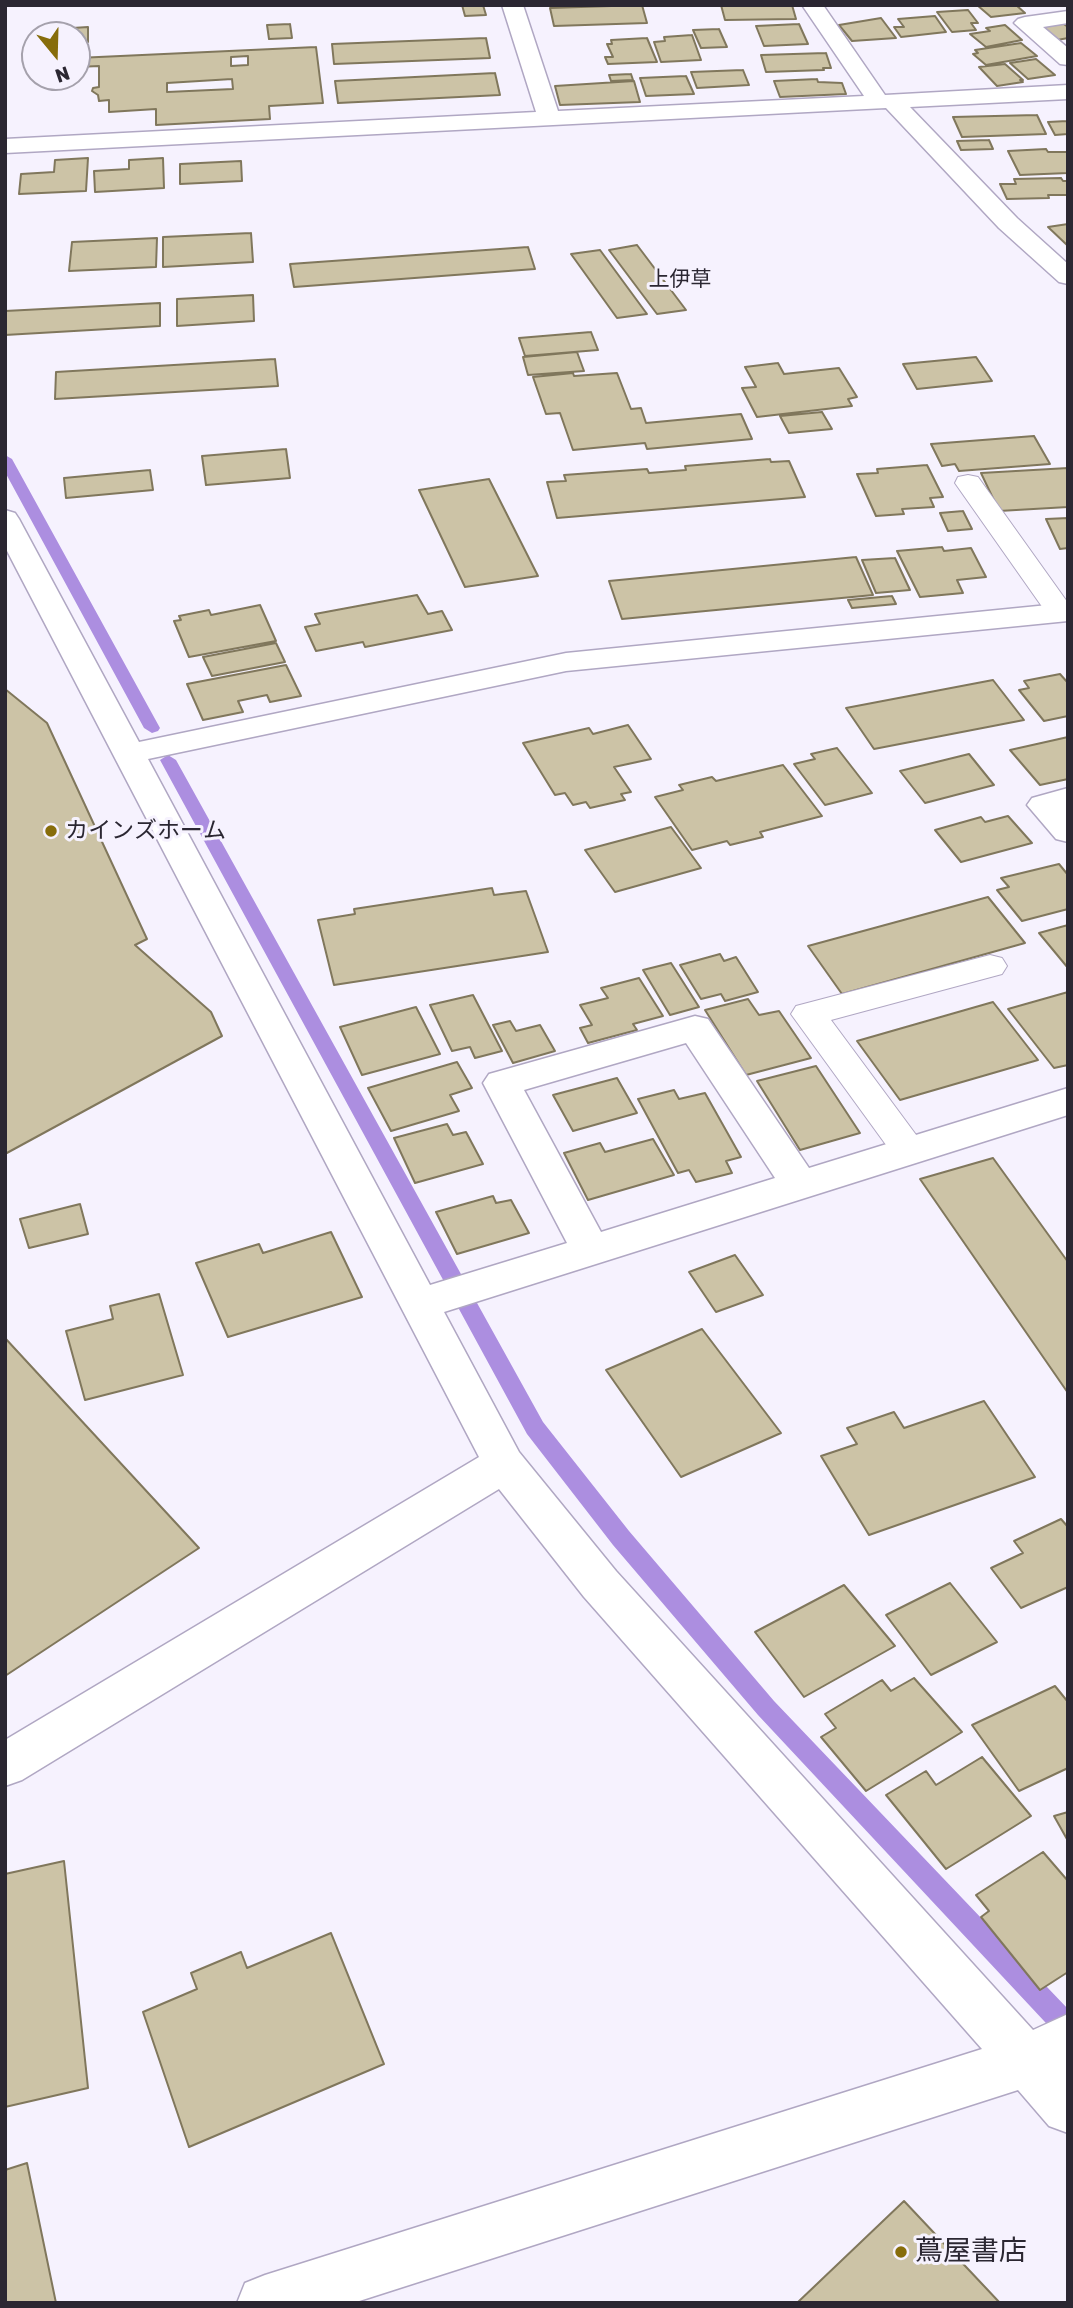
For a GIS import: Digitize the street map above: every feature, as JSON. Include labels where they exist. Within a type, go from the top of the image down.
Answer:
[{"type":"street","points":[[512,5],[550,119]]},
{"type":"street","points":[[812,5],[886,102],[1008,223],[1068,276]]},
{"type":"street","points":[[1068,17],[1025,23],[1068,59]]},
{"type":"street","points":[[5,146],[1068,92]]},
{"type":"street","points":[[5,519],[504,1464],[600,1584],[1048,2050],[1068,2107]]},
{"type":"street","points":[[128,754],[566,662],[1065,616]]},
{"type":"street","points":[[1068,798],[1044,804],[1068,832]]},
{"type":"street","points":[[592,1251],[502,1083],[695,1028],[799,1184]]},
{"type":"street","points":[[419,1304],[1068,1101]]},
{"type":"street","points":[[5,1765],[504,1464]]},
{"type":"street","points":[[265,2303],[1048,2050]]},
{"type":"lane","points":[[968,483],[1065,616]]},
{"type":"lane","points":[[910,1150],[808,1014],[990,966]]},
{"type":"building","points":[[462,5],[483,5],[486,15],[465,16]]},
{"type":"building","points":[[642,5],[647,23],[554,26],[550,8]]},
{"type":"building","points":[[721,5],[792,5],[796,19],[725,20]]},
{"type":"building","points":[[977,5],[1016,5],[1025,13],[991,17]]},
{"type":"building","points":[[968,10],[978,23],[971,23],[976,30],[952,32],[937,12]]},
{"type":"building","points":[[935,16],[946,32],[901,37],[894,27],[904,27],[898,19]]},
{"type":"building","points":[[881,18],[896,38],[852,41],[839,25]]},
{"type":"building","points":[[1061,22],[1068,27],[1068,38],[1052,41],[1034,26]]},
{"type":"building","points":[[290,24],[292,38],[269,39],[267,25]]},
{"type":"building","points":[[799,24],[808,44],[764,46],[756,26]]},
{"type":"building","points":[[1005,25],[1022,40],[986,47],[970,34],[990,31],[986,28]]},
{"type":"building","points":[[719,29],[727,47],[701,48],[693,30]]},
{"type":"building","points":[[692,35],[701,60],[661,62],[654,42],[665,41],[664,37]]},
{"type":"building","points":[[486,38],[490,58],[334,64],[332,44]]},
{"type":"building","points":[[647,38],[657,62],[608,64],[605,57],[613,57],[607,44],[612,44],[611,40]]},
{"type":"building","points":[[1021,43],[1037,56],[986,65],[973,54],[978,53],[975,50]]},
{"type":"building","points":[[316,47],[323,103],[269,106],[270,119],[156,125],[156,109],[109,112],[109,100],[99,101],[98,95],[92,91],[93,88],[99,87],[99,66],[91,66],[91,57]],"holes":[[[248,56],[248,65],[231,66],[231,57]],[[232,79],[233,89],[167,92],[167,83]]]},
{"type":"building","points":[[826,53],[831,68],[766,72],[761,55]]},
{"type":"building","points":[[1036,59],[1055,75],[1028,79],[1010,63]]},
{"type":"building","points":[[1005,64],[1023,82],[997,86],[979,67]]},
{"type":"building","points":[[743,70],[749,85],[697,88],[691,72]]},
{"type":"building","points":[[495,73],[500,95],[338,103],[335,81]]},
{"type":"building","points":[[631,74],[633,80],[611,81],[609,75]]},
{"type":"building","points":[[686,76],[694,94],[646,96],[640,78]]},
{"type":"building","points":[[817,79],[818,82],[842,83],[846,94],[780,97],[774,81]]},
{"type":"building","points":[[634,81],[640,102],[560,105],[555,86]]},
{"type":"building","points":[[1037,115],[1046,134],[962,137],[953,117]]},
{"type":"building","points":[[1067,121],[1068,134],[1055,135],[1048,122]]},
{"type":"building","points":[[989,140],[993,149],[961,150],[957,141]]},
{"type":"building","points":[[1046,149],[1048,152],[1068,152],[1068,173],[1020,175],[1008,151]]},
{"type":"building","points":[[88,158],[86,191],[19,194],[21,174],[54,172],[55,160]]},
{"type":"building","points":[[163,158],[164,188],[95,192],[94,171],[129,169],[129,160]]},
{"type":"building","points":[[241,161],[242,181],[180,184],[180,164]]},
{"type":"building","points":[[1061,178],[1068,181],[1068,195],[1048,195],[1049,198],[1007,199],[1000,184],[1016,184],[1014,179]]},
{"type":"building","points":[[1068,224],[1068,245],[1067,245],[1048,227]]},
{"type":"building","points":[[251,233],[253,262],[163,267],[163,237]]},
{"type":"building","points":[[157,238],[156,267],[69,271],[72,242]]},
{"type":"building","points":[[637,245],[686,310],[657,314],[609,250]]},
{"type":"building","points":[[528,247],[535,269],[294,287],[290,264]]},
{"type":"building","points":[[600,250],[647,314],[617,318],[571,254]]},
{"type":"building","points":[[253,295],[254,321],[177,326],[177,299]]},
{"type":"building","points":[[160,303],[160,326],[5,335],[5,311]]},
{"type":"building","points":[[591,332],[598,350],[525,356],[519,338]]},
{"type":"building","points":[[577,352],[584,371],[528,375],[523,357]]},
{"type":"building","points":[[976,357],[992,381],[917,389],[903,364]]},
{"type":"building","points":[[275,359],[278,386],[55,399],[56,372]]},
{"type":"building","points":[[778,363],[784,374],[839,368],[857,397],[848,399],[852,406],[757,417],[742,388],[756,387],[745,367]]},
{"type":"building","points":[[573,373],[574,376],[617,373],[631,409],[641,408],[646,423],[741,414],[752,439],[647,449],[645,443],[573,450],[560,413],[546,414],[533,377]]},
{"type":"building","points":[[822,412],[832,429],[789,433],[780,416]]},
{"type":"building","points":[[1034,436],[1050,464],[959,471],[955,464],[942,466],[931,444]]},
{"type":"building","points":[[286,449],[290,478],[206,485],[202,456]]},
{"type":"building","points":[[770,459],[771,462],[789,461],[805,497],[557,518],[547,482],[566,481],[564,475],[647,469],[649,473],[686,470],[685,466]]},
{"type":"building","points":[[927,465],[943,497],[930,498],[934,507],[902,509],[904,514],[876,516],[857,474],[878,473],[877,469]]},
{"type":"building","points":[[1068,468],[1068,507],[999,511],[981,473]]},
{"type":"building","points":[[150,470],[153,490],[66,498],[64,478]]},
{"type":"building","points":[[489,479],[538,576],[465,587],[419,490]]},
{"type":"building","points":[[963,511],[972,529],[948,531],[940,513]]},
{"type":"building","points":[[1068,518],[1068,548],[1060,549],[1046,519]]},
{"type":"building","points":[[942,547],[944,551],[971,548],[986,577],[957,580],[963,593],[920,597],[897,551]]},
{"type":"building","points":[[856,557],[873,595],[622,619],[609,581]]},
{"type":"building","points":[[895,558],[910,590],[876,593],[862,560]]},
{"type":"building","points":[[417,595],[428,614],[442,611],[452,630],[365,647],[363,642],[316,651],[305,627],[320,624],[315,614]]},
{"type":"building","points":[[892,596],[896,604],[852,608],[848,600]]},
{"type":"building","points":[[260,605],[276,641],[189,657],[174,621],[181,620],[179,616],[209,610],[211,615]]},
{"type":"building","points":[[276,643],[285,662],[212,676],[203,657]]},
{"type":"building","points":[[286,665],[301,696],[270,702],[267,695],[238,701],[243,712],[203,720],[187,684]]},
{"type":"building","points":[[1060,674],[1068,683],[1068,716],[1044,721],[1019,690],[1029,688],[1024,681]]},
{"type":"building","points":[[993,680],[1024,720],[874,749],[846,708]]},
{"type":"building","name":"カインズホーム","points":[[5,689],[47,723],[147,939],[135,945],[211,1012],[222,1036],[5,1154]]},
{"type":"building","points":[[628,725],[651,759],[614,767],[631,792],[621,794],[625,800],[590,808],[586,802],[573,805],[565,793],[555,795],[523,743],[589,728],[593,734]]},
{"type":"building","points":[[1068,737],[1068,779],[1040,785],[1010,750]]},
{"type":"building","points":[[837,748],[872,793],[825,805],[794,764],[815,759],[811,754]]},
{"type":"building","points":[[969,754],[994,785],[925,803],[900,771]]},
{"type":"building","points":[[783,765],[822,816],[760,832],[763,837],[730,845],[727,841],[692,850],[655,797],[683,790],[679,785],[712,777],[716,781]]},
{"type":"building","points":[[1008,816],[1032,843],[961,862],[935,830],[981,817],[985,822]]},
{"type":"building","points":[[671,827],[701,868],[615,892],[585,850]]},
{"type":"building","points":[[1059,864],[1068,875],[1068,909],[1022,921],[997,890],[1009,887],[1001,878]]},
{"type":"building","points":[[492,888],[494,895],[526,891],[548,952],[334,985],[318,920],[355,914],[354,909]]},
{"type":"building","points":[[988,897],[1025,943],[842,994],[808,946]]},
{"type":"building","points":[[1068,925],[1068,968],[1039,933]]},
{"type":"building","points":[[720,954],[724,961],[736,957],[758,992],[725,1001],[721,994],[701,999],[680,965]]},
{"type":"building","points":[[671,963],[699,1007],[670,1015],[643,970]]},
{"type":"building","points":[[639,978],[663,1016],[633,1024],[637,1030],[588,1043],[580,1028],[592,1025],[580,1005],[608,998],[601,988]]},
{"type":"building","points":[[1068,992],[1068,1065],[1054,1068],[1008,1009]]},
{"type":"building","points":[[473,995],[502,1051],[475,1058],[470,1047],[452,1051],[430,1005]]},
{"type":"building","points":[[748,999],[759,1015],[779,1011],[811,1058],[746,1075],[705,1010]]},
{"type":"building","points":[[993,1002],[1038,1060],[900,1100],[857,1041]]},
{"type":"building","points":[[416,1007],[440,1054],[362,1075],[340,1027]]},
{"type":"building","points":[[510,1021],[516,1031],[540,1025],[555,1051],[513,1063],[493,1025]]},
{"type":"building","points":[[457,1062],[472,1088],[450,1095],[459,1111],[391,1131],[368,1088]]},
{"type":"building","points":[[816,1066],[860,1133],[800,1150],[757,1081]]},
{"type":"building","points":[[617,1078],[637,1113],[573,1131],[553,1095]]},
{"type":"building","points":[[674,1090],[679,1099],[705,1093],[741,1157],[726,1161],[732,1173],[696,1182],[689,1170],[678,1173],[638,1099]]},
{"type":"building","points":[[447,1124],[453,1135],[466,1132],[483,1164],[415,1183],[394,1138]]},
{"type":"building","points":[[653,1139],[674,1175],[588,1200],[564,1153],[600,1143],[605,1152]]},
{"type":"building","points":[[993,1158],[1068,1262],[1068,1393],[920,1179]]},
{"type":"building","points":[[493,1196],[496,1203],[511,1200],[529,1233],[457,1254],[436,1212]]},
{"type":"building","points":[[80,1204],[88,1234],[29,1248],[20,1219]]},
{"type":"building","points":[[331,1232],[362,1297],[228,1337],[196,1263],[259,1244],[263,1253]]},
{"type":"building","points":[[735,1255],[763,1295],[716,1312],[689,1272]]},
{"type":"building","points":[[159,1294],[183,1375],[85,1400],[66,1331],[113,1319],[110,1306]]},
{"type":"building","points":[[702,1329],[781,1433],[681,1477],[606,1370]]},
{"type":"building","points":[[5,1338],[199,1548],[5,1676]]},
{"type":"building","points":[[984,1401],[1035,1477],[869,1535],[821,1456],[857,1444],[847,1428],[894,1412],[904,1428]]},
{"type":"building","points":[[1061,1519],[1068,1527],[1068,1587],[1021,1608],[991,1568],[1023,1553],[1014,1541]]},
{"type":"building","points":[[950,1583],[997,1642],[931,1675],[886,1615]]},
{"type":"building","points":[[844,1585],[895,1646],[804,1697],[755,1632]]},
{"type":"building","points":[[914,1678],[962,1732],[866,1791],[821,1737],[836,1728],[825,1714],[882,1680],[891,1691]]},
{"type":"building","points":[[1055,1686],[1068,1702],[1068,1768],[1019,1791],[972,1725]]},
{"type":"building","points":[[982,1757],[1031,1816],[946,1869],[886,1795],[926,1771],[936,1785]]},
{"type":"building","points":[[1068,1812],[1068,1841],[1054,1816]]},
{"type":"building","points":[[1043,1852],[1068,1881],[1068,1972],[1040,1990],[981,1917],[989,1911],[976,1895]]},
{"type":"building","points":[[64,1861],[88,2088],[5,2107],[5,1874]]},
{"type":"building","points":[[331,1933],[384,2064],[189,2147],[143,2012],[197,1989],[191,1973],[241,1952],[247,1968]]},
{"type":"building","points":[[27,2163],[56,2303],[5,2303],[5,2170]]},
{"type":"building","name":"蔦屋書店","points":[[904,2201],[1000,2303],[797,2303]]},
{"type":"waterway","points":[[5,459],[152,728]]},
{"type":"waterway","points":[[168,760],[535,1428],[621,1538],[766,1708],[1068,2028]]},
{"type":"place","name":"カインズホーム","points":[[51,831]]},
{"type":"place","name":"蔦屋書店","points":[[901,2252]]},
{"type":"district","name":"上伊草","points":[[680,280]]}]
